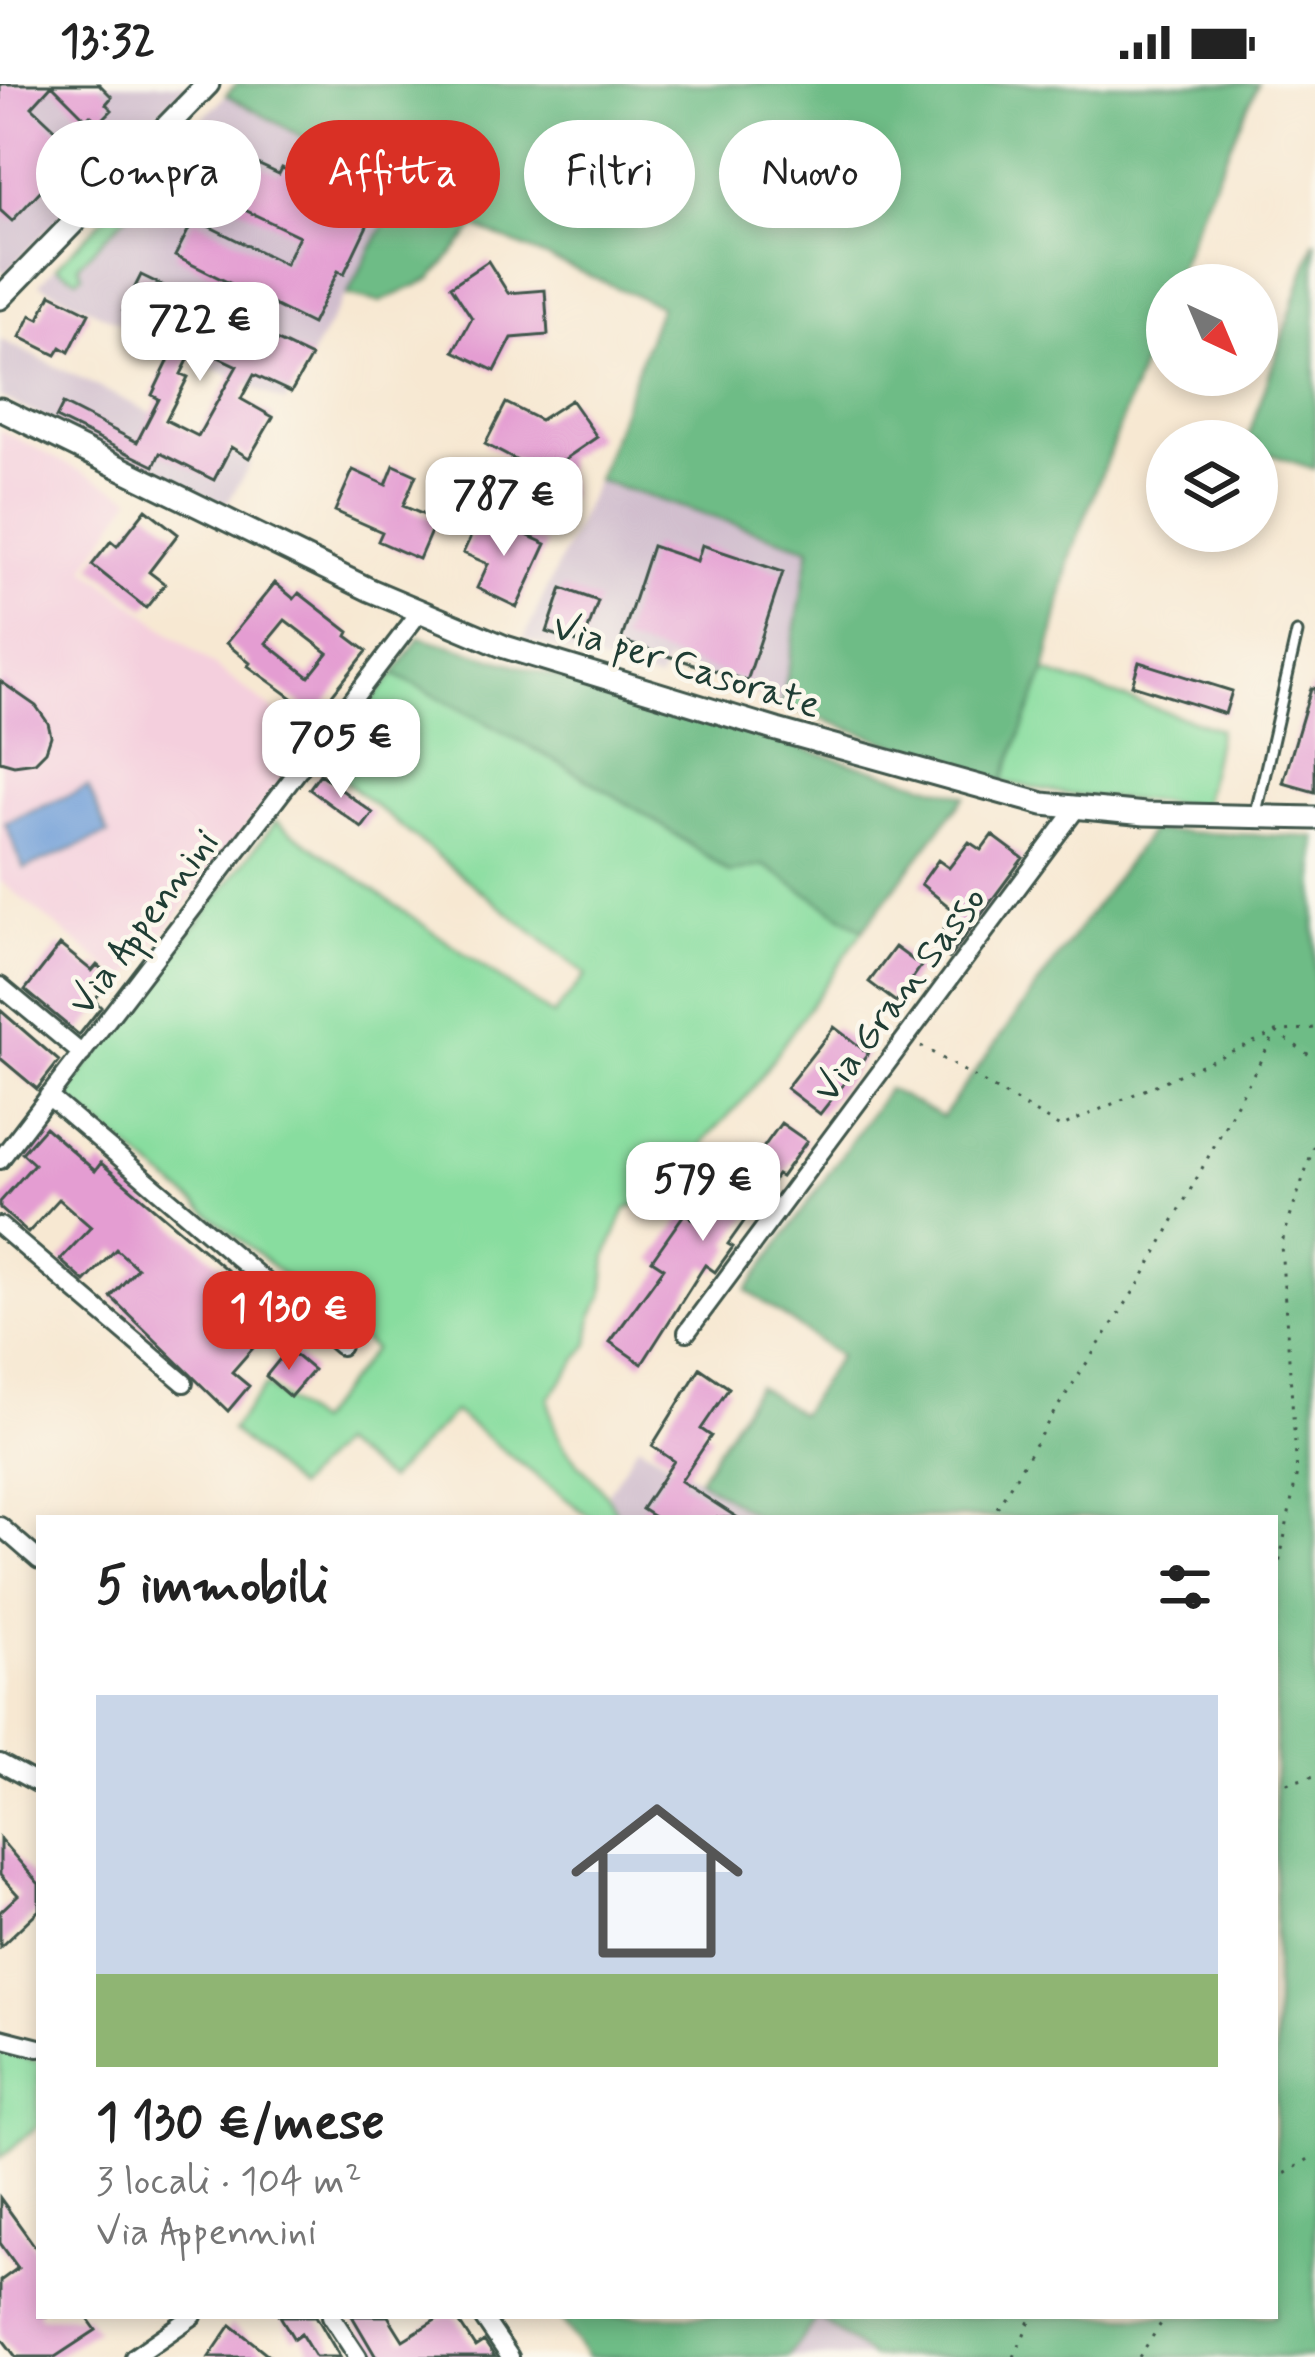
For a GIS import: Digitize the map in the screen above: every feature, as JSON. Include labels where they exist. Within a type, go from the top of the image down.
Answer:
[{"type":"street","points":[[0,298],[208,84]]},
{"type":"street","name":"Via per Casorate","points":[[0,409],[419,613],[505,647],[1043,804],[1315,818]]},
{"type":"street","name":"Via Appennini","points":[[0,1160],[419,613]]},
{"type":"street","name":"Via Gran Sasso","points":[[687,1331],[1076,809]]},
{"type":"street","points":[[0,986],[82,1054]]},
{"type":"street","points":[[48,1096],[341,1346]]},
{"type":"street","points":[[0,1226],[184,1383]]},
{"type":"street","points":[[0,1526],[36,1557]]},
{"type":"street","points":[[0,1762],[36,1782]]},
{"type":"street","points":[[0,2038],[36,2047]]},
{"type":"street","points":[[134,2357],[189,2319]]},
{"type":"street","points":[[333,2319],[358,2357]]},
{"type":"street","points":[[484,2319],[510,2357]]},
{"type":"lane","points":[[1255,817],[1298,633]]},
{"type":"path","points":[[906,1037],[1060,1127],[1276,1032],[1315,1028]]},
{"type":"path","points":[[1276,1032],[1315,1059]]},
{"type":"path","points":[[993,1515],[1142,1280],[1276,1032]]},
{"type":"path","points":[[1278,1570],[1297,1473],[1281,1245],[1315,1142]]},
{"type":"path","points":[[1278,1785],[1315,1776]]},
{"type":"path","points":[[1278,2178],[1315,2155]]},
{"type":"path","points":[[1014,2357],[1031,2319]]},
{"type":"path","points":[[1139,2357],[1164,2319]]},
{"type":"shaded area","points":[[0,84],[187,84],[153,120],[36,120],[36,228],[49,228],[5,274],[0,269]]},
{"type":"shaded area","points":[[226,95],[285,127],[285,228],[383,228],[285,403],[39,284],[94,228],[261,228],[261,120],[201,120]]},
{"type":"shaded area","points":[[0,339],[252,462],[226,505],[0,397]]},
{"type":"shaded area","points":[[0,430],[132,497],[85,568],[312,740],[126,982],[0,881]]},
{"type":"shaded area","points":[[597,480],[810,548],[782,705],[667,662],[659,681],[524,639]]},
{"type":"shaded area","points":[[638,1444],[753,1515],[618,1515],[608,1493]]},
{"type":"shaded area","points":[[815,2319],[821,2319],[871,2357],[788,2357]]},
{"type":"green space","points":[[237,84],[1258,84],[1180,264],[1146,264],[1146,355],[1070,558],[1045,672],[1002,782],[782,705],[810,548],[597,480],[660,306],[478,228],[500,228],[500,120],[285,120],[285,127],[226,95]]},
{"type":"green space","points":[[94,228],[114,228],[78,265],[82,275],[77,279],[56,267]]},
{"type":"green space","points":[[382,228],[475,228],[431,279],[380,302],[347,295]]},
{"type":"green space","points":[[1315,240],[1315,469],[1278,457],[1278,420],[1254,420],[1262,396],[1278,396],[1278,349]]},
{"type":"green space","points":[[420,637],[965,796],[863,930],[764,865],[730,873],[608,792],[394,674]]},
{"type":"green space","points":[[1045,672],[1219,729],[1203,806],[1072,795],[1002,782]]},
{"type":"green space","points":[[394,674],[608,792],[729,873],[764,865],[863,930],[747,1096],[706,1139],[691,1183],[626,1209],[607,1255],[603,1296],[593,1314],[589,1344],[549,1398],[560,1438],[617,1515],[587,1515],[454,1412],[388,1480],[338,1444],[296,1488],[231,1430],[266,1385],[315,1423],[374,1349],[68,1099],[74,1083],[276,821],[553,1016],[586,975],[322,763]]},
{"type":"green space","points":[[1150,831],[1315,837],[1315,2357],[871,2357],[821,2319],[1278,2319],[1278,1515],[753,1515],[699,1479],[757,1386],[800,1414],[839,1356],[747,1290],[888,1089],[942,1117]]},
{"type":"green space","points":[[0,2051],[36,2060],[36,2128],[0,2158]]},
{"type":"green space","points":[[561,2319],[816,2319],[788,2357],[587,2357]]},
{"type":"water","points":[[88,787],[108,834],[24,869],[5,823]]},
{"type":"building","points":[[0,84],[99,84],[112,97],[106,104],[112,110],[102,120],[90,115],[86,119],[52,85],[32,107],[46,120],[36,120],[36,195],[12,221],[0,210]]},
{"type":"building","points":[[261,166],[279,174],[285,169],[285,228],[366,228],[312,324],[175,256],[189,228],[212,228],[285,264],[299,236],[261,218]]},
{"type":"building","points":[[488,261],[508,293],[545,290],[548,335],[512,338],[495,371],[454,351],[472,318],[451,286]]},
{"type":"building","points":[[141,275],[311,357],[291,392],[254,375],[241,399],[273,417],[249,458],[231,447],[214,480],[160,453],[154,466],[56,418],[63,404],[137,442],[159,399],[152,395],[179,339],[123,311]],"holes":[[[195,346],[237,366],[198,436],[166,420],[188,377],[181,374]]]},
{"type":"building","points":[[51,294],[89,313],[69,352],[61,347],[56,355],[20,337],[31,315],[39,319]]},
{"type":"building","points":[[571,400],[597,437],[565,459],[568,497],[521,501],[521,463],[485,444],[506,403],[540,420]]},
{"type":"building","points":[[394,465],[416,475],[403,506],[436,520],[419,559],[378,541],[382,532],[335,511],[353,470],[386,485]]},
{"type":"building","points":[[146,509],[178,534],[149,572],[165,584],[146,608],[92,565],[111,541],[117,546]]},
{"type":"building","points":[[481,514],[546,544],[517,607],[477,588],[488,564],[463,553]]},
{"type":"building","points":[[702,545],[783,572],[747,681],[621,641],[652,546],[697,561]]},
{"type":"building","points":[[275,583],[294,599],[299,593],[367,651],[316,715],[248,666],[226,643]],"holes":[[[285,620],[328,653],[309,677],[266,643]]]},
{"type":"building","points":[[562,588],[598,601],[583,644],[547,632]]},
{"type":"building","points":[[1139,662],[1232,691],[1225,714],[1132,685]]},
{"type":"building","points":[[0,681],[36,706],[48,723],[51,736],[46,751],[35,762],[0,761]]},
{"type":"building","points":[[1311,688],[1315,688],[1315,792],[1283,783]]},
{"type":"building","points":[[320,774],[373,813],[362,828],[309,789]]},
{"type":"building","points":[[992,835],[1023,858],[949,958],[932,944],[957,913],[921,884],[938,860],[949,868],[969,842],[981,850]]},
{"type":"building","points":[[60,945],[92,971],[97,965],[113,978],[94,1000],[101,1007],[79,1035],[25,990]]},
{"type":"building","points":[[895,947],[921,966],[896,1002],[869,982]]},
{"type":"building","points":[[0,1010],[59,1061],[37,1089],[0,1058]]},
{"type":"building","points":[[834,1027],[868,1053],[820,1114],[786,1088]]},
{"type":"building","points":[[781,1123],[807,1141],[728,1244],[733,1247],[715,1272],[705,1265],[642,1364],[610,1342],[664,1268],[652,1260],[685,1213],[697,1222],[734,1171],[742,1177]]},
{"type":"building","points":[[45,1127],[95,1171],[101,1163],[281,1316],[232,1372],[249,1386],[228,1411],[111,1297],[137,1268],[116,1249],[85,1282],[60,1260],[91,1227],[59,1199],[28,1233],[0,1208],[0,1202],[34,1164],[22,1153]]},
{"type":"building","points":[[288,1349],[313,1370],[290,1397],[266,1376]]},
{"type":"building","points":[[700,1368],[729,1388],[701,1429],[711,1436],[681,1481],[733,1515],[651,1515],[642,1509],[674,1461],[652,1446]]},
{"type":"building","points":[[0,1839],[36,1881],[36,1913],[0,1947],[0,1912],[18,1895],[0,1875]]},
{"type":"building","points":[[0,2198],[36,2248],[36,2319],[88,2319],[96,2330],[55,2357],[16,2357],[0,2336],[0,2281],[18,2268],[0,2243]]},
{"type":"building","points":[[282,2319],[318,2319],[340,2357],[315,2357],[301,2334],[294,2339]]},
{"type":"building","points":[[354,2319],[390,2319],[403,2340],[437,2319],[457,2319],[475,2347],[484,2341],[495,2357],[376,2357]]},
{"type":"building","points":[[231,2325],[271,2357],[209,2357]]}]
